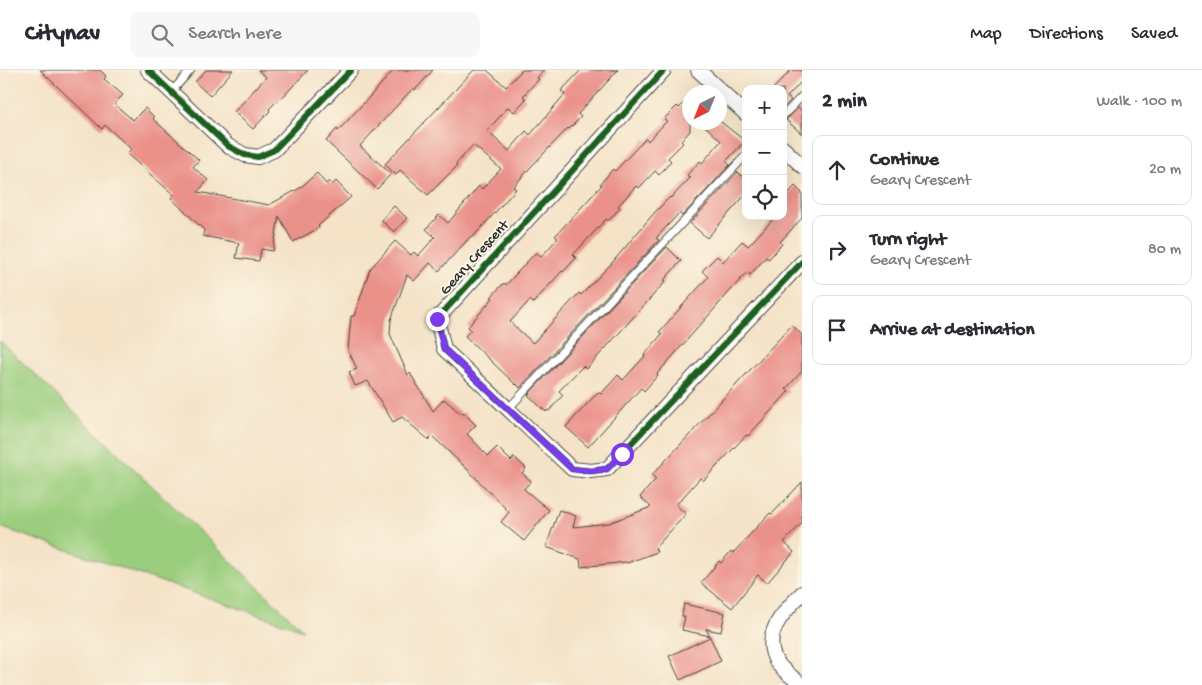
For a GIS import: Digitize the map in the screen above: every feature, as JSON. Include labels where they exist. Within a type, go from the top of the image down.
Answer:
[{"type":"street","points":[[148,70],[228,146],[244,155],[258,157],[274,150],[351,70]]},
{"type":"street","name":"Geary Crescent","points":[[664,70],[437,319],[444,349],[572,469],[591,471],[607,469],[802,262]]},
{"type":"street","points":[[698,70],[742,110]]},
{"type":"street","points":[[787,152],[802,166]]},
{"type":"street","points":[[802,593],[781,616],[772,632],[771,646],[776,662],[802,685]]},
{"type":"lane","points":[[171,92],[191,70]]},
{"type":"lane","points":[[787,112],[802,96]]},
{"type":"lane","points":[[508,408],[742,159]]},
{"type":"green space","points":[[0,341],[303,630],[0,527]]},
{"type":"building","points":[[40,70],[100,70],[106,76],[104,79],[123,95],[114,104],[133,120],[145,108],[154,117],[153,119],[199,160],[193,167],[208,180],[198,192],[269,205],[300,188],[317,173],[326,184],[329,181],[332,185],[336,181],[351,197],[318,226],[319,228],[293,242],[279,216],[273,251],[261,249],[259,261],[236,258],[239,243],[203,236],[204,230],[171,198],[174,195],[127,154],[131,149],[105,125],[102,129]]},
{"type":"building","points":[[206,70],[233,70],[210,96],[195,82]]},
{"type":"building","points":[[258,70],[308,70],[269,109],[270,111],[253,129],[234,112],[266,77]]},
{"type":"building","points":[[394,70],[433,70],[415,90],[413,88],[360,146],[391,174],[377,189],[326,141],[337,129],[338,131]]},
{"type":"building","points":[[474,70],[487,70],[506,87],[522,70],[544,70],[537,78],[539,79],[523,96],[526,99],[514,112],[508,107],[488,130],[509,151],[526,131],[530,135],[565,94],[561,91],[581,70],[618,70],[578,114],[581,117],[529,169],[513,187],[516,189],[501,206],[439,271],[430,263],[414,281],[407,275],[391,320],[390,334],[408,375],[410,373],[433,411],[444,399],[461,414],[463,412],[476,425],[467,434],[488,456],[497,447],[511,461],[514,457],[526,468],[522,473],[531,481],[524,489],[549,510],[524,541],[501,522],[509,512],[463,465],[432,436],[429,440],[402,417],[393,422],[368,381],[355,386],[349,372],[357,369],[348,350],[351,316],[354,316],[370,269],[395,241],[411,255],[414,252],[418,256],[435,237],[426,229],[439,215],[448,223],[479,186],[482,189],[501,169],[473,145],[456,164],[457,166],[428,195],[400,170],[396,175],[385,164]]},
{"type":"building","points":[[791,70],[802,70],[802,81],[787,97],[787,85],[777,85]]},
{"type":"building","points":[[682,105],[682,130],[690,131],[681,141],[683,143],[668,158],[671,161],[659,175],[655,171],[639,188],[636,186],[618,206],[620,208],[608,221],[606,219],[573,255],[576,258],[533,303],[530,300],[510,322],[533,343],[579,293],[581,295],[611,264],[655,212],[690,178],[687,175],[700,161],[702,163],[721,141],[709,130],[727,130],[727,127],[742,139],[742,144],[726,161],[730,165],[682,216],[679,213],[656,238],[659,240],[520,388],[465,336],[471,330],[468,327],[493,298],[491,297],[504,283],[506,285],[536,252],[541,257],[558,238],[555,236],[602,185],[600,184],[613,169],[615,171],[646,138],[648,141],[667,121],[664,119],[677,106],[679,108]]},
{"type":"building","points":[[798,108],[802,111],[802,134],[787,121]]},
{"type":"building","points":[[738,172],[742,176],[742,199],[707,238],[690,223]]},
{"type":"building","points":[[795,186],[802,193],[802,218],[780,242],[782,244],[769,259],[766,257],[750,275],[747,272],[644,391],[641,388],[588,447],[566,427],[598,392],[601,394],[618,375],[623,380],[645,356],[662,334],[659,332],[708,277],[702,271],[717,256],[723,262],[742,241],[748,246],[772,220],[787,220],[787,195]]},
{"type":"building","points":[[394,206],[407,218],[394,232],[381,220]]},
{"type":"building","points":[[667,247],[681,261],[664,280],[666,281],[602,352],[586,369],[583,366],[559,391],[563,395],[546,412],[528,395]]},
{"type":"building","points":[[792,325],[802,335],[802,371],[786,389],[789,391],[748,436],[746,435],[703,481],[700,478],[676,505],[686,514],[655,548],[657,552],[627,563],[581,567],[580,559],[546,547],[559,510],[576,516],[573,527],[609,523],[651,507],[640,497],[656,479],[652,475]]},
{"type":"building","points":[[802,482],[802,523],[784,542],[794,552],[767,583],[758,575],[732,608],[701,583],[719,561],[721,563],[731,551],[733,553]]},
{"type":"building","points":[[684,604],[725,613],[721,632],[706,629],[710,636],[682,630],[685,617],[682,616]]},
{"type":"building","points":[[710,637],[721,661],[680,680],[669,656]]},
{"type":"cycle path","points":[[148,70],[228,146],[245,155],[258,157],[274,150],[351,70]]},
{"type":"cycle path","points":[[664,70],[437,319],[444,349],[572,469],[591,471],[607,469],[802,262]]},
{"type":"route","points":[[437,319],[444,349],[572,469],[591,471],[607,469],[622,454]]}]
